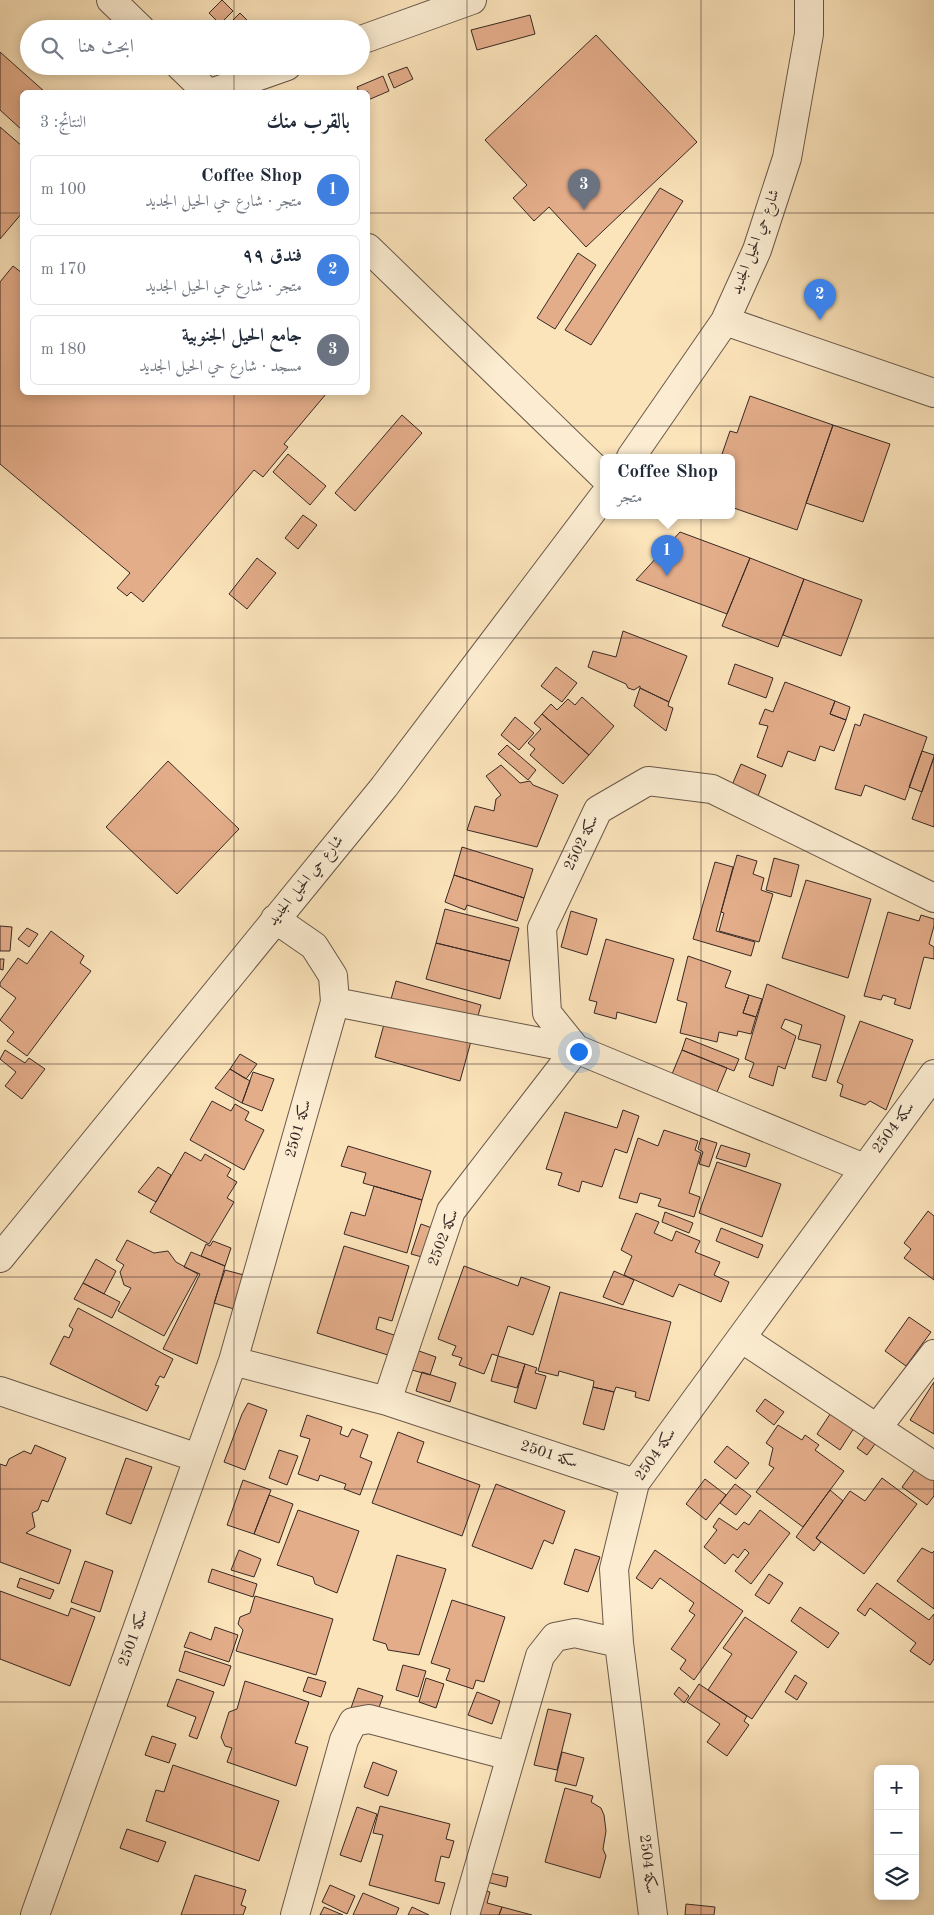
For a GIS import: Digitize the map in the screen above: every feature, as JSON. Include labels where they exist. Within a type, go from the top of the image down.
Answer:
[{"type":"street","points":[[111,0],[132,20]]},
{"type":"street","points":[[370,37],[472,0]]},
{"type":"street","name":"شارع حي الحيل الجديد","points":[[634,454],[725,321],[756,250],[788,158],[809,34],[809,0]]},
{"type":"street","points":[[189,75],[205,90]]},
{"type":"street","points":[[220,90],[262,75]]},
{"type":"street","points":[[370,250],[600,473]]},
{"type":"street","points":[[725,321],[934,393]]},
{"type":"street","name":"شارع حي الحيل الجديد","points":[[0,1258],[384,787],[600,501]]},
{"type":"street","name":"سكة 2502","points":[[576,1048],[547,1013],[542,928],[598,810],[648,781],[712,789],[934,898]]},
{"type":"street","name":"سكة 2501","points":[[35,1915],[233,1361],[335,1002],[333,976],[314,946],[275,919]]},
{"type":"street","name":"سكة 2502","points":[[335,1002],[576,1048],[864,1168]]},
{"type":"street","name":"سكة 2502","points":[[387,1401],[452,1211],[576,1048]]},
{"type":"street","name":"سكة 2504","points":[[653,1915],[619,1643],[614,1569],[635,1484],[934,1074]]},
{"type":"street","points":[[741,1338],[934,1466]]},
{"type":"street","points":[[877,1428],[934,1354]]},
{"type":"street","name":"سكة 2501","points":[[233,1361],[387,1401],[635,1484]]},
{"type":"street","points":[[0,1391],[198,1458]]},
{"type":"street","points":[[464,1915],[540,1656],[555,1638],[575,1633],[619,1643]]},
{"type":"street","points":[[295,1915],[344,1740],[353,1722],[369,1719],[510,1756]]},
{"type":"building","points":[[222,0],[233,11],[224,20],[216,20],[209,13]]},
{"type":"building","points":[[240,13],[247,20],[233,20]]},
{"type":"building","points":[[530,15],[535,34],[477,50],[471,30]]},
{"type":"building","points":[[596,35],[697,142],[586,247],[549,207],[534,221],[513,198],[527,185],[485,140]]},
{"type":"building","points":[[0,52],[20,70],[20,75],[26,75],[43,90],[20,90],[20,128],[0,110]]},
{"type":"building","points":[[407,67],[413,79],[394,88],[388,74]]},
{"type":"building","points":[[383,76],[389,91],[370,99],[370,90],[358,90],[357,87]]},
{"type":"building","points":[[0,127],[20,144],[20,215],[0,239]]},
{"type":"building","points":[[660,188],[683,201],[591,345],[565,330]]},
{"type":"building","points":[[578,253],[596,265],[555,329],[537,318]]},
{"type":"building","points":[[13,266],[20,271],[20,395],[325,395],[284,444],[288,447],[263,477],[254,470],[143,602],[131,592],[127,596],[117,588],[130,573],[0,464],[0,282]]},
{"type":"building","points":[[750,396],[833,425],[797,530],[735,508],[735,454],[722,454],[730,431],[737,433]]},
{"type":"building","points":[[402,415],[422,433],[355,511],[335,493]]},
{"type":"building","points":[[833,425],[890,444],[863,522],[806,503]]},
{"type":"building","points":[[288,454],[326,486],[310,505],[273,472]]},
{"type":"building","points":[[303,515],[317,525],[298,549],[285,538]]},
{"type":"building","points":[[680,532],[750,558],[727,614],[636,580]]},
{"type":"building","points":[[257,558],[276,573],[247,609],[229,594]]},
{"type":"building","points":[[750,558],[804,579],[778,647],[722,626]]},
{"type":"building","points":[[804,579],[862,600],[841,656],[783,635]]},
{"type":"building","points":[[623,631],[687,656],[669,702],[640,688],[640,686],[634,690],[628,688],[626,684],[588,667],[593,651],[616,657]]},
{"type":"building","points":[[735,664],[773,678],[766,698],[728,684]]},
{"type":"building","points":[[556,667],[577,683],[562,702],[541,686]]},
{"type":"building","points":[[785,682],[835,701],[830,714],[846,720],[834,751],[820,746],[815,761],[788,751],[782,767],[757,757],[768,726],[759,724],[765,709],[773,712]]},
{"type":"building","points":[[640,688],[669,702],[668,706],[673,708],[666,731],[634,706]]},
{"type":"building","points":[[582,697],[614,726],[589,755],[542,714],[551,704],[557,710],[568,699],[575,705]]},
{"type":"building","points":[[835,701],[850,707],[846,720],[830,714]]},
{"type":"building","points":[[542,714],[589,755],[563,784],[530,755],[535,749],[528,743],[541,729],[534,723]]},
{"type":"building","points":[[864,714],[927,737],[905,800],[865,785],[861,796],[835,789],[855,724],[860,726]]},
{"type":"building","points":[[515,717],[534,733],[519,750],[501,735]]},
{"type":"building","points":[[507,745],[536,770],[528,780],[498,754]]},
{"type":"building","points":[[922,751],[934,755],[934,757],[922,792],[909,787]]},
{"type":"building","points":[[934,757],[934,827],[912,819]]},
{"type":"building","points":[[168,761],[239,829],[177,894],[106,827]]},
{"type":"building","points":[[741,764],[766,775],[758,796],[732,785]]},
{"type":"building","points":[[501,765],[520,783],[530,781],[533,785],[558,795],[537,847],[467,830],[475,806],[494,811],[496,799],[501,795],[486,776]]},
{"type":"building","points":[[462,847],[533,869],[524,898],[454,875]]},
{"type":"building","points":[[737,855],[757,861],[753,874],[764,878],[761,890],[773,894],[759,942],[719,931],[724,913],[721,912]]},
{"type":"building","points":[[774,858],[799,865],[791,897],[766,890]]},
{"type":"building","points":[[715,862],[733,867],[716,931],[755,942],[751,956],[693,939]]},
{"type":"building","points":[[454,875],[524,898],[517,921],[467,905],[465,910],[445,902]]},
{"type":"building","points":[[806,880],[871,899],[848,978],[782,958]]},
{"type":"building","points":[[445,909],[519,928],[510,961],[436,943]]},
{"type":"building","points":[[571,911],[597,919],[587,955],[561,947]]},
{"type":"building","points":[[888,912],[919,921],[921,915],[934,919],[929,944],[934,947],[934,959],[924,957],[910,1009],[894,1004],[896,999],[883,995],[881,1000],[864,996]]},
{"type":"building","points":[[0,926],[12,927],[10,951],[0,951]]},
{"type":"building","points":[[27,928],[38,934],[29,947],[18,939]]},
{"type":"building","points":[[51,931],[84,956],[80,963],[91,971],[27,1056],[7,1041],[14,1032],[0,1020],[16,998],[0,986],[0,983],[18,958],[27,964]]},
{"type":"building","points":[[606,939],[674,959],[656,1023],[617,1012],[616,1019],[594,1013],[597,1002],[589,1000]]},
{"type":"building","points":[[436,943],[510,961],[500,999],[426,979]]},
{"type":"building","points":[[688,956],[731,971],[725,987],[749,995],[743,1013],[756,1017],[751,1034],[738,1031],[737,1036],[719,1032],[717,1042],[680,1033],[687,1003],[677,1000]]},
{"type":"building","points":[[0,959],[4,959],[3,970],[0,969]]},
{"type":"building","points":[[396,981],[481,1005],[460,1081],[375,1057]]},
{"type":"building","points":[[767,984],[845,1016],[826,1081],[812,1077],[821,1045],[798,1039],[802,1025],[785,1019],[781,1028],[796,1036],[785,1069],[778,1066],[773,1086],[749,1077],[754,1063],[745,1059]]},
{"type":"building","points":[[749,995],[762,999],[756,1017],[743,1013]]},
{"type":"building","points":[[860,1021],[913,1040],[886,1110],[870,1101],[865,1105],[840,1096],[843,1085],[837,1082]]},
{"type":"building","points":[[686,1038],[739,1059],[734,1071],[682,1050]]},
{"type":"building","points":[[5,1050],[25,1063],[29,1058],[45,1069],[22,1099],[5,1086],[16,1072],[0,1059]]},
{"type":"building","points":[[682,1050],[727,1068],[717,1092],[672,1074]]},
{"type":"building","points":[[240,1054],[257,1064],[246,1079],[230,1069]]},
{"type":"building","points":[[230,1069],[250,1081],[242,1103],[215,1088]]},
{"type":"building","points":[[253,1072],[274,1079],[262,1111],[242,1103]]},
{"type":"building","points":[[212,1101],[231,1111],[235,1104],[249,1112],[245,1120],[264,1130],[244,1170],[190,1140]]},
{"type":"building","points":[[623,1110],[639,1116],[627,1153],[615,1149],[602,1187],[582,1181],[579,1192],[558,1185],[562,1173],[546,1169],[565,1112],[617,1128]]},
{"type":"building","points":[[664,1130],[698,1141],[695,1150],[701,1153],[689,1193],[700,1197],[694,1217],[658,1206],[661,1199],[640,1193],[637,1203],[619,1198],[638,1138],[658,1146]]},
{"type":"building","points":[[701,1138],[717,1143],[709,1167],[699,1164],[703,1152],[698,1149]]},
{"type":"building","points":[[721,1145],[750,1154],[746,1167],[716,1158]]},
{"type":"building","points":[[348,1146],[431,1171],[422,1200],[363,1183],[366,1173],[341,1166]]},
{"type":"building","points":[[185,1152],[201,1161],[205,1154],[231,1169],[227,1176],[237,1182],[227,1198],[234,1202],[209,1244],[150,1212]]},
{"type":"building","points":[[717,1162],[781,1184],[762,1237],[699,1213]]},
{"type":"building","points":[[158,1167],[171,1175],[156,1202],[138,1192]]},
{"type":"building","points":[[374,1186],[422,1200],[407,1253],[344,1234],[351,1212],[365,1216]]},
{"type":"building","points":[[928,1211],[934,1216],[934,1280],[904,1258],[911,1249],[904,1243]]},
{"type":"building","points":[[665,1212],[693,1223],[689,1233],[662,1222]]},
{"type":"building","points":[[636,1213],[659,1222],[654,1233],[672,1241],[676,1231],[700,1241],[695,1252],[720,1262],[714,1275],[729,1282],[721,1302],[679,1284],[673,1297],[624,1275],[632,1256],[621,1250]]},
{"type":"building","points":[[421,1224],[432,1228],[422,1257],[411,1254]]},
{"type":"building","points":[[721,1228],[763,1245],[758,1258],[716,1241]]},
{"type":"building","points":[[127,1240],[154,1253],[168,1251],[176,1262],[198,1274],[164,1336],[118,1311],[131,1288],[124,1285],[120,1272],[124,1265],[116,1260]]},
{"type":"building","points":[[213,1241],[231,1248],[225,1266],[201,1256],[206,1244],[210,1246]]},
{"type":"building","points":[[344,1246],[409,1266],[392,1321],[379,1317],[376,1329],[397,1336],[391,1356],[317,1333]]},
{"type":"building","points":[[191,1252],[225,1266],[197,1364],[163,1349],[200,1274],[184,1267]]},
{"type":"building","points":[[96,1259],[116,1271],[104,1294],[83,1283]]},
{"type":"building","points":[[464,1266],[518,1286],[521,1277],[550,1287],[533,1335],[508,1326],[498,1356],[492,1354],[484,1374],[459,1365],[462,1358],[452,1355],[456,1346],[438,1339]]},
{"type":"building","points":[[225,1270],[244,1275],[234,1309],[214,1303]]},
{"type":"building","points":[[614,1271],[634,1280],[623,1305],[603,1297]]},
{"type":"building","points":[[83,1283],[120,1302],[112,1318],[74,1299]]},
{"type":"building","points":[[560,1292],[671,1322],[649,1401],[635,1397],[636,1392],[616,1387],[614,1392],[593,1387],[594,1381],[559,1371],[558,1376],[538,1371]]},
{"type":"building","points":[[78,1308],[173,1359],[164,1378],[160,1376],[155,1385],[159,1386],[147,1411],[50,1364],[64,1336],[69,1338],[73,1329],[69,1326]]},
{"type":"building","points":[[909,1317],[931,1332],[906,1366],[885,1351]]},
{"type":"building","points":[[419,1351],[436,1357],[430,1375],[412,1370]]},
{"type":"building","points":[[498,1356],[525,1364],[517,1388],[491,1381]]},
{"type":"building","points":[[525,1364],[537,1368],[535,1373],[546,1376],[536,1409],[514,1402]]},
{"type":"building","points":[[422,1372],[456,1383],[450,1402],[416,1391]]},
{"type":"building","points":[[934,1382],[934,1434],[910,1420]]},
{"type":"building","points":[[593,1387],[614,1392],[604,1430],[583,1424]]},
{"type":"building","points":[[765,1399],[784,1412],[774,1425],[756,1411]]},
{"type":"building","points":[[838,1402],[861,1417],[840,1450],[817,1434]]},
{"type":"building","points":[[248,1403],[267,1410],[245,1470],[224,1462]]},
{"type":"building","points":[[307,1415],[342,1427],[340,1434],[348,1437],[352,1429],[368,1435],[360,1457],[372,1462],[360,1495],[344,1489],[346,1484],[320,1475],[318,1481],[298,1474],[310,1439],[300,1436]]},
{"type":"building","points":[[778,1425],[802,1440],[805,1435],[819,1445],[815,1450],[844,1471],[803,1527],[756,1492],[774,1468],[769,1465],[773,1448],[766,1443]]},
{"type":"building","points":[[873,1426],[883,1433],[867,1455],[857,1448]]},
{"type":"building","points":[[398,1432],[424,1442],[417,1462],[480,1485],[462,1536],[372,1503]]},
{"type":"building","points":[[35,1445],[66,1458],[48,1502],[42,1500],[38,1510],[32,1513],[35,1527],[26,1533],[71,1550],[59,1584],[0,1562],[0,1464],[6,1466],[9,1459],[24,1451],[31,1454]]},
{"type":"building","points":[[727,1446],[749,1463],[736,1479],[714,1462]]},
{"type":"building","points":[[279,1450],[298,1456],[287,1485],[269,1478]]},
{"type":"building","points":[[126,1458],[152,1467],[131,1524],[106,1514]]},
{"type":"building","points":[[921,1461],[934,1471],[934,1496],[927,1505],[902,1487]]},
{"type":"building","points":[[882,1478],[917,1504],[864,1574],[816,1538],[850,1491],[865,1501]]},
{"type":"building","points":[[705,1479],[726,1495],[706,1520],[686,1504]]},
{"type":"building","points":[[243,1480],[271,1490],[254,1534],[227,1525]]},
{"type":"building","points":[[496,1484],[565,1511],[553,1544],[544,1540],[532,1569],[472,1546]]},
{"type":"building","points":[[735,1484],[751,1496],[736,1515],[720,1503]]},
{"type":"building","points":[[830,1490],[843,1501],[816,1538],[821,1542],[814,1551],[796,1537]]},
{"type":"building","points":[[269,1495],[293,1504],[279,1543],[254,1534]]},
{"type":"building","points":[[298,1510],[359,1531],[337,1593],[315,1584],[313,1577],[277,1565]]},
{"type":"building","points":[[760,1510],[790,1533],[751,1584],[735,1571],[749,1553],[745,1549],[738,1558],[733,1554],[725,1564],[704,1547],[717,1530],[713,1527],[719,1518],[737,1530],[744,1522],[749,1525]]},
{"type":"building","points":[[922,1548],[932,1553],[934,1551],[934,1609],[897,1581]]},
{"type":"building","points":[[575,1549],[600,1557],[588,1592],[564,1584]]},
{"type":"building","points":[[239,1550],[261,1559],[254,1577],[231,1570]]},
{"type":"building","points":[[655,1550],[743,1611],[694,1680],[680,1669],[686,1660],[671,1649],[695,1615],[689,1611],[694,1603],[660,1578],[652,1589],[636,1578]]},
{"type":"building","points":[[397,1555],[446,1569],[419,1655],[388,1650],[386,1644],[373,1640]]},
{"type":"building","points":[[85,1561],[113,1571],[100,1612],[71,1602]]},
{"type":"building","points":[[212,1569],[257,1584],[253,1597],[208,1582]]},
{"type":"building","points":[[769,1574],[783,1583],[769,1604],[755,1595]]},
{"type":"building","points":[[20,1578],[54,1590],[50,1599],[17,1587]]},
{"type":"building","points":[[877,1583],[929,1620],[934,1614],[934,1659],[930,1665],[910,1651],[916,1643],[870,1608],[865,1616],[857,1610]]},
{"type":"building","points":[[0,1591],[68,1616],[71,1608],[95,1617],[70,1686],[0,1659]]},
{"type":"building","points":[[255,1596],[333,1619],[316,1675],[236,1651],[243,1630],[238,1624],[240,1617],[250,1613]]},
{"type":"building","points":[[452,1600],[505,1617],[484,1682],[476,1680],[473,1689],[446,1680],[450,1669],[431,1663]]},
{"type":"building","points":[[800,1607],[839,1633],[828,1648],[791,1621]]},
{"type":"building","points":[[745,1617],[797,1652],[752,1719],[708,1690],[732,1654],[723,1648]]},
{"type":"building","points":[[215,1627],[238,1635],[229,1662],[184,1647],[190,1632],[211,1640]]},
{"type":"building","points":[[185,1651],[231,1666],[224,1686],[179,1671]]},
{"type":"building","points":[[403,1665],[426,1671],[418,1697],[396,1690]]},
{"type":"building","points":[[795,1675],[807,1683],[797,1700],[785,1692]]},
{"type":"building","points":[[308,1677],[326,1682],[321,1697],[303,1691]]},
{"type":"building","points":[[426,1678],[444,1684],[436,1708],[419,1702]]},
{"type":"building","points":[[177,1679],[214,1692],[197,1739],[189,1736],[196,1717],[167,1706]]},
{"type":"building","points":[[245,1681],[309,1702],[295,1743],[308,1747],[296,1786],[227,1762],[232,1748],[225,1746],[221,1737],[229,1712],[237,1709]]},
{"type":"building","points":[[699,1684],[747,1716],[744,1721],[749,1725],[727,1756],[707,1742],[720,1724],[687,1702]]},
{"type":"building","points":[[679,1687],[689,1696],[684,1703],[674,1694]]},
{"type":"building","points":[[358,1688],[383,1696],[376,1716],[351,1708]]},
{"type":"building","points":[[477,1692],[500,1701],[492,1724],[468,1715]]},
{"type":"building","points":[[548,1709],[571,1714],[557,1770],[534,1765]]},
{"type":"building","points":[[152,1736],[176,1744],[169,1763],[145,1755]]},
{"type":"building","points":[[562,1752],[584,1758],[576,1786],[555,1781]]},
{"type":"building","points":[[373,1762],[397,1771],[388,1796],[364,1787]]},
{"type":"building","points":[[173,1765],[279,1801],[259,1861],[146,1821],[156,1790],[164,1792]]},
{"type":"building","points":[[565,1788],[593,1796],[591,1802],[601,1808],[604,1815],[606,1831],[603,1849],[606,1856],[600,1878],[545,1862]]},
{"type":"building","points":[[380,1806],[450,1824],[446,1839],[454,1841],[449,1858],[441,1856],[435,1881],[445,1883],[439,1904],[369,1885],[383,1835],[373,1833]]},
{"type":"building","points":[[357,1807],[377,1814],[361,1862],[340,1855]]},
{"type":"building","points":[[127,1829],[166,1842],[158,1862],[120,1848]]},
{"type":"building","points":[[485,1872],[508,1877],[506,1887],[483,1881]]},
{"type":"building","points":[[195,1875],[246,1890],[241,1905],[246,1907],[243,1915],[181,1915]]},
{"type":"building","points":[[330,1885],[355,1896],[347,1914],[322,1902]]},
{"type":"building","points":[[476,1889],[490,1892],[487,1903],[502,1907],[499,1915],[469,1915]]},
{"type":"building","points":[[363,1893],[399,1908],[396,1915],[353,1915]]},
{"type":"building","points":[[686,1904],[715,1907],[714,1915],[685,1915]]},
{"type":"building","points":[[324,1907],[343,1915],[320,1915]]},
{"type":"building","points":[[412,1907],[429,1915],[408,1915]]},
{"type":"building","points":[[502,1907],[532,1915],[499,1915]]},
{"type":"place","name":"جامع الحيل الجنوبية","points":[[584,210]]},
{"type":"place","name":"فندق ٩٩","points":[[820,320]]},
{"type":"place","name":"Coffee Shop","points":[[667,576]]}]
